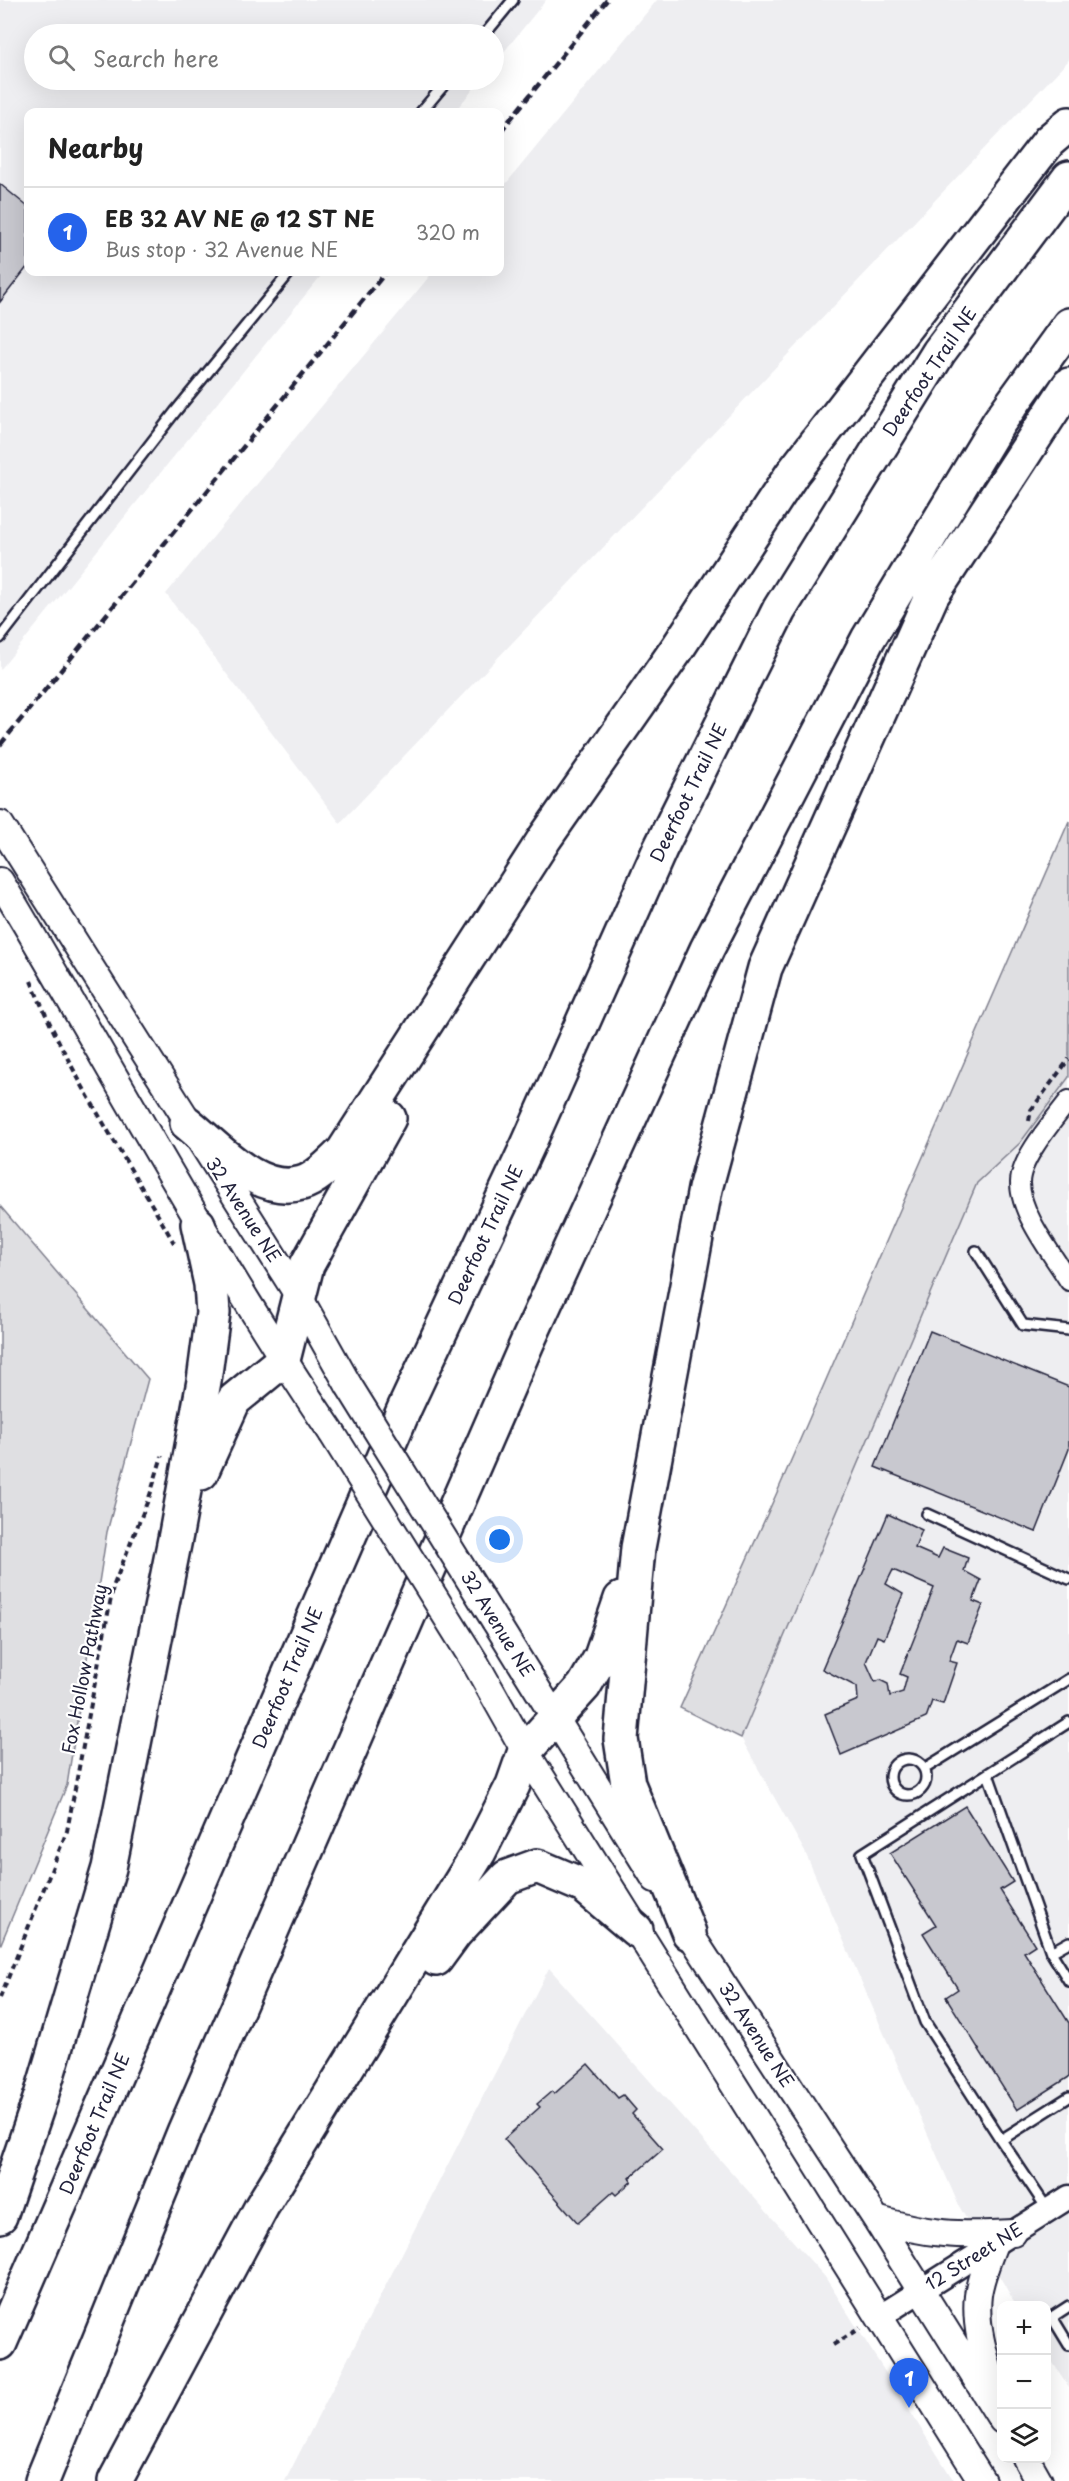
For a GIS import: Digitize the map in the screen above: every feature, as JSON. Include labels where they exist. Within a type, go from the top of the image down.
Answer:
[{"type":"highway","points":[[188,1123],[262,1181],[284,1185],[304,1183],[322,1171],[343,1152],[545,838],[677,649],[792,474],[1049,141],[1069,124]]},
{"type":"highway","name":"Deerfoot Trail NE","points":[[0,2343],[405,1407],[528,1145],[660,849],[779,610],[939,352],[1069,178]]},
{"type":"highway","points":[[42,2481],[213,2064],[527,1343],[707,950],[868,639],[999,422],[1069,325]]},
{"type":"highway","points":[[689,1933],[628,1784],[621,1739],[638,1548],[705,1190],[765,968],[932,595],[1069,385]]},
{"type":"highway","points":[[176,1534],[234,1400],[283,1360],[307,1265],[545,838]]},
{"type":"highway","points":[[0,2216],[41,2096],[109,1868],[176,1534],[204,1381],[213,1313],[211,1284],[185,1232]]},
{"type":"highway","points":[[115,2481],[262,2206],[314,2125],[479,1852],[513,1785],[525,1751],[584,1686],[601,1657],[638,1548]]},
{"type":"highway","points":[[314,2125],[455,1933],[507,1877],[537,1866],[558,1873],[584,1886],[636,1930]]},
{"type":"main road","name":"32 Avenue NE","points":[[0,824],[298,1295],[349,1386],[689,1933],[876,2219],[997,2410]]},
{"type":"main road","points":[[1,882],[185,1232],[283,1360],[332,1433],[476,1664],[525,1751],[636,1930],[982,2481]]},
{"type":"main road","points":[[876,2219],[926,2233],[1003,2240],[978,2294],[983,2348],[1000,2409]]},
{"type":"main road","points":[[1029,2463],[1040,2481]]},
{"type":"street","points":[[1069,1100],[1033,1148],[1020,1182],[1028,1216],[1069,1281]]},
{"type":"street","name":"12 Street NE","points":[[879,2317],[1069,2197]]},
{"type":"lane","points":[[493,24],[513,0]]},
{"type":"lane","points":[[424,108],[440,90]]},
{"type":"lane","points":[[0,638],[175,412],[287,276]]},
{"type":"lane","points":[[976,1251],[1023,1325],[1069,1330]]},
{"type":"lane","points":[[927,1514],[1069,1579]]},
{"type":"lane","points":[[924,1768],[1069,1679]]},
{"type":"lane","points":[[1048,2210],[925,2022],[862,1854],[1069,1722]]},
{"type":"lane","points":[[988,1774],[1052,1953],[1069,1981]]},
{"type":"lane","points":[[1052,1953],[1069,1941]]},
{"type":"lane","points":[[1001,2140],[1069,2097]]},
{"type":"lane","points":[[1069,2306],[1052,2317],[1069,2345]]},
{"type":"path","points":[[27,972],[47,1018],[136,1181],[185,1232],[177,1249]]},
{"type":"path","points":[[1042,1136],[1032,1131],[1029,1122],[1031,1110],[1069,1059]]},
{"type":"path","name":"Fox Hollow Pathway","points":[[0,1998],[67,1831],[113,1587],[150,1495],[162,1454]]},
{"type":"path","points":[[833,2345],[879,2317]]},
{"type":"shaded area","points":[[0,0],[546,0],[504,52],[504,24],[24,24],[24,90],[473,90],[457,108],[24,108],[24,276],[321,276],[0,670]]},
{"type":"shaded area","points":[[657,0],[1069,0],[1069,60],[340,823],[166,594],[430,276],[504,276],[504,186]]},
{"type":"shaded area","points":[[1069,821],[1069,1077],[1020,1143],[977,1183],[741,1738],[680,1708],[779,1488]]},
{"type":"shaded area","points":[[1069,1077],[1069,2387],[1051,2360],[1051,2301],[1014,2301],[959,2206],[805,1852],[741,1738],[977,1183],[1020,1143]]},
{"type":"shaded area","points":[[0,1206],[148,1379],[107,1532],[67,1785],[0,1946]]},
{"type":"shaded area","points":[[549,1968],[825,2277],[954,2481],[285,2481]]},
{"type":"building","points":[[0,184],[24,204],[24,271],[0,302]]},
{"type":"building","points":[[930,1331],[1069,1387],[1069,1449],[1036,1532],[875,1467]]},
{"type":"building","points":[[888,1514],[922,1530],[915,1548],[938,1558],[943,1548],[968,1558],[964,1571],[981,1580],[973,1601],[983,1605],[968,1643],[957,1639],[949,1661],[957,1663],[943,1704],[932,1701],[926,1718],[841,1755],[825,1714],[858,1700],[857,1687],[822,1669]],"holes":[[[893,1570],[934,1588],[900,1674],[907,1677],[903,1692],[890,1696],[888,1684],[880,1680],[875,1682],[866,1662],[877,1636],[884,1639],[903,1594],[886,1584]]]},
{"type":"building","points":[[965,1806],[1013,1882],[1000,1890],[1035,1945],[1024,1952],[1069,2023],[1069,2077],[1017,2110],[946,1997],[958,1989],[923,1933],[936,1925],[890,1853]]},
{"type":"building","points":[[588,2064],[618,2098],[623,2095],[636,2110],[632,2114],[663,2149],[630,2178],[632,2181],[616,2195],[613,2192],[578,2223],[504,2139],[540,2107],[537,2104],[552,2091],[554,2094]]},
{"type":"railway","points":[[504,127],[607,0]]},
{"type":"railway","points":[[0,745],[383,276]]},
{"type":"place","name":"EB 32 AV NE @ 12 ST NE","points":[[909,2408]]}]
